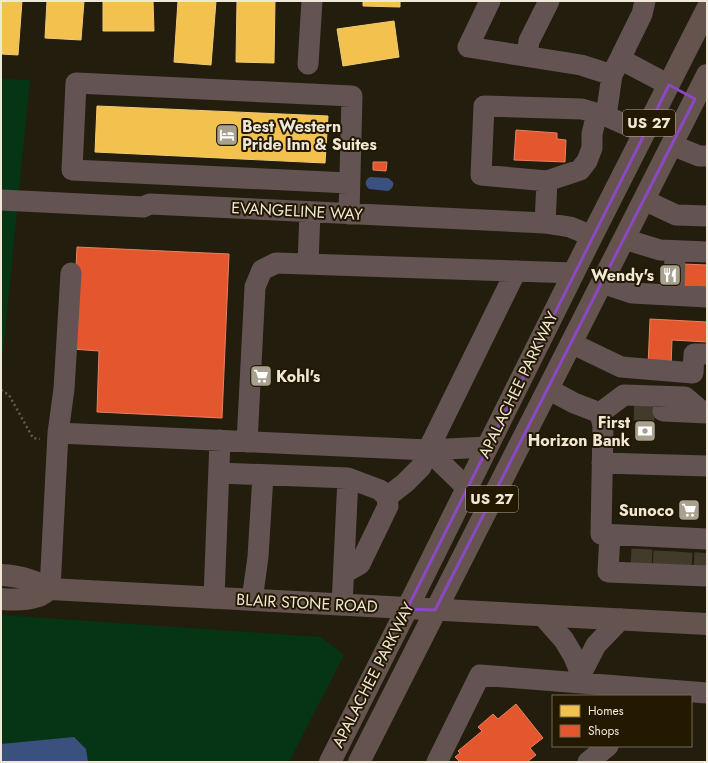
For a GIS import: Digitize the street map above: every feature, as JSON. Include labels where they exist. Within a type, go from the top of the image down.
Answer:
[{"type":"main road","name":"APALACHEE PARKWAY","points":[[330,762],[573,273],[707,9]]},
{"type":"main road","name":"APALACHEE PARKWAY","points":[[359,762],[672,145],[701,100],[707,75]]},
{"type":"main road","points":[[668,85],[701,100]]},
{"type":"main road","name":"BLAIR STONE ROAD","points":[[1,575],[25,578],[50,589],[707,624]]},
{"type":"main road","name":"BLAIR STONE ROAD","points":[[1,599],[27,599],[38,596],[50,589]]},
{"type":"street","points":[[308,64],[312,1]]},
{"type":"street","points":[[490,1],[468,47],[581,65],[616,67],[668,85]]},
{"type":"street","points":[[526,56],[529,41],[549,1]]},
{"type":"street","points":[[644,133],[602,114],[582,109],[484,106],[481,175],[547,181],[580,170],[587,161],[592,148],[592,134],[602,114],[616,67],[642,14],[646,1]]},
{"type":"street","points":[[349,214],[350,183],[352,96],[76,83],[72,170],[350,183]]},
{"type":"street","points":[[672,145],[699,156],[707,156]]},
{"type":"street","points":[[157,205],[158,174]]},
{"type":"street","points":[[545,223],[547,181]]},
{"type":"street","name":"EVANGELINE WAY","points":[[1,200],[143,207],[150,204],[545,223],[570,226],[592,236]]},
{"type":"street","points":[[644,200],[676,215],[707,216]]},
{"type":"street","points":[[308,264],[310,212]]},
{"type":"street","points":[[624,239],[660,250],[707,252]]},
{"type":"street","points":[[674,295],[675,251]]},
{"type":"street","points":[[247,442],[255,287],[262,270],[276,263],[573,273]]},
{"type":"street","points":[[387,497],[405,483],[421,467],[516,271]]},
{"type":"street","points":[[50,589],[51,436],[64,389],[71,272]]},
{"type":"street","points":[[602,283],[632,293],[707,296]]},
{"type":"street","points":[[571,343],[621,367],[693,373],[694,354],[707,354]]},
{"type":"street","points":[[548,389],[574,402],[617,408]]},
{"type":"street","points":[[705,559],[642,557],[610,534],[601,534],[603,426],[617,408],[624,395],[685,397],[706,413]]},
{"type":"street","points":[[663,411],[706,413]]},
{"type":"street","points":[[51,436],[220,440],[428,450],[487,447]]},
{"type":"street","points":[[214,598],[220,440]]},
{"type":"street","points":[[428,450],[467,488]]},
{"type":"street","points":[[602,463],[707,466]]},
{"type":"street","points":[[219,473],[348,478],[380,490],[387,497],[388,506],[360,564],[344,573]]},
{"type":"street","points":[[252,600],[258,557],[263,474]]},
{"type":"street","points":[[342,605],[348,478]]},
{"type":"street","points":[[610,534],[608,572],[642,557],[705,559]]},
{"type":"street","points":[[542,616],[564,640],[574,657],[580,679]]},
{"type":"street","points":[[580,679],[596,645],[621,619]]},
{"type":"street","points":[[437,762],[480,675],[580,679],[707,693]]},
{"type":"street","points":[[588,762],[607,747]]},
{"type":"path","points":[[1,390],[9,395],[33,438],[51,436]]},
{"type":"highlighted area","points":[[669,85],[695,99],[435,610],[407,609]]},
{"type":"green space","points":[[1,79],[30,80],[1,372]]},
{"type":"green space","points":[[1,615],[321,637],[344,655],[289,762],[1,762]]},
{"type":"water","points":[[370,177],[388,178],[393,182],[393,186],[388,191],[369,189],[366,186],[366,183]]},
{"type":"water","points":[[74,737],[86,749],[88,762],[1,762],[1,744]]},
{"type":"building: Homes","points":[[1,1],[22,1],[18,55],[1,54]]},
{"type":"building: Homes","points":[[47,1],[84,1],[81,40],[45,38]]},
{"type":"building: Homes","points":[[103,1],[153,1],[154,31],[103,31]]},
{"type":"building: Homes","points":[[178,1],[216,1],[211,65],[174,62]]},
{"type":"building: Homes","points":[[237,1],[275,1],[274,63],[236,62]]},
{"type":"building: Homes","points":[[363,1],[400,1],[400,7],[363,6]]},
{"type":"building: Homes","points":[[394,21],[399,57],[343,66],[337,29]]},
{"type":"building: Homes","points":[[97,106],[328,116],[325,163],[95,152]]},
{"type":"building: Shops","points":[[516,130],[557,133],[557,139],[566,140],[565,162],[514,160]]},
{"type":"building: Shops","points":[[373,162],[387,162],[386,171],[373,170]]},
{"type":"building: Shops","points":[[77,247],[229,254],[222,418],[97,412],[99,351],[72,349]]},
{"type":"building: Shops","points":[[682,264],[707,265],[707,289],[681,287]]},
{"type":"building: Shops","points":[[650,319],[707,322],[707,342],[672,340],[671,367],[648,366]]},
{"type":"building: Shops","points":[[516,704],[543,738],[530,748],[536,755],[527,762],[460,762],[455,757],[460,753],[458,751],[482,731],[478,727],[493,714],[498,719]]},
{"type":"tunnel","points":[[634,410],[663,411]]},
{"type":"tunnel","points":[[641,567],[642,549]]},
{"type":"tunnel","points":[[663,568],[664,551]]},
{"type":"tunnel","points":[[681,568],[682,552]]},
{"type":"tunnel","points":[[704,569],[705,553]]},
{"type":"place","name":"Best Western Pride Inn & Suites","points":[[227,135]]},
{"type":"place","name":"Wendy's","points":[[670,275]]},
{"type":"place","name":"Kohl's","points":[[261,376]]},
{"type":"place","name":"First Horizon Bank","points":[[645,431]]},
{"type":"place","name":"Sunoco","points":[[689,510]]}]
